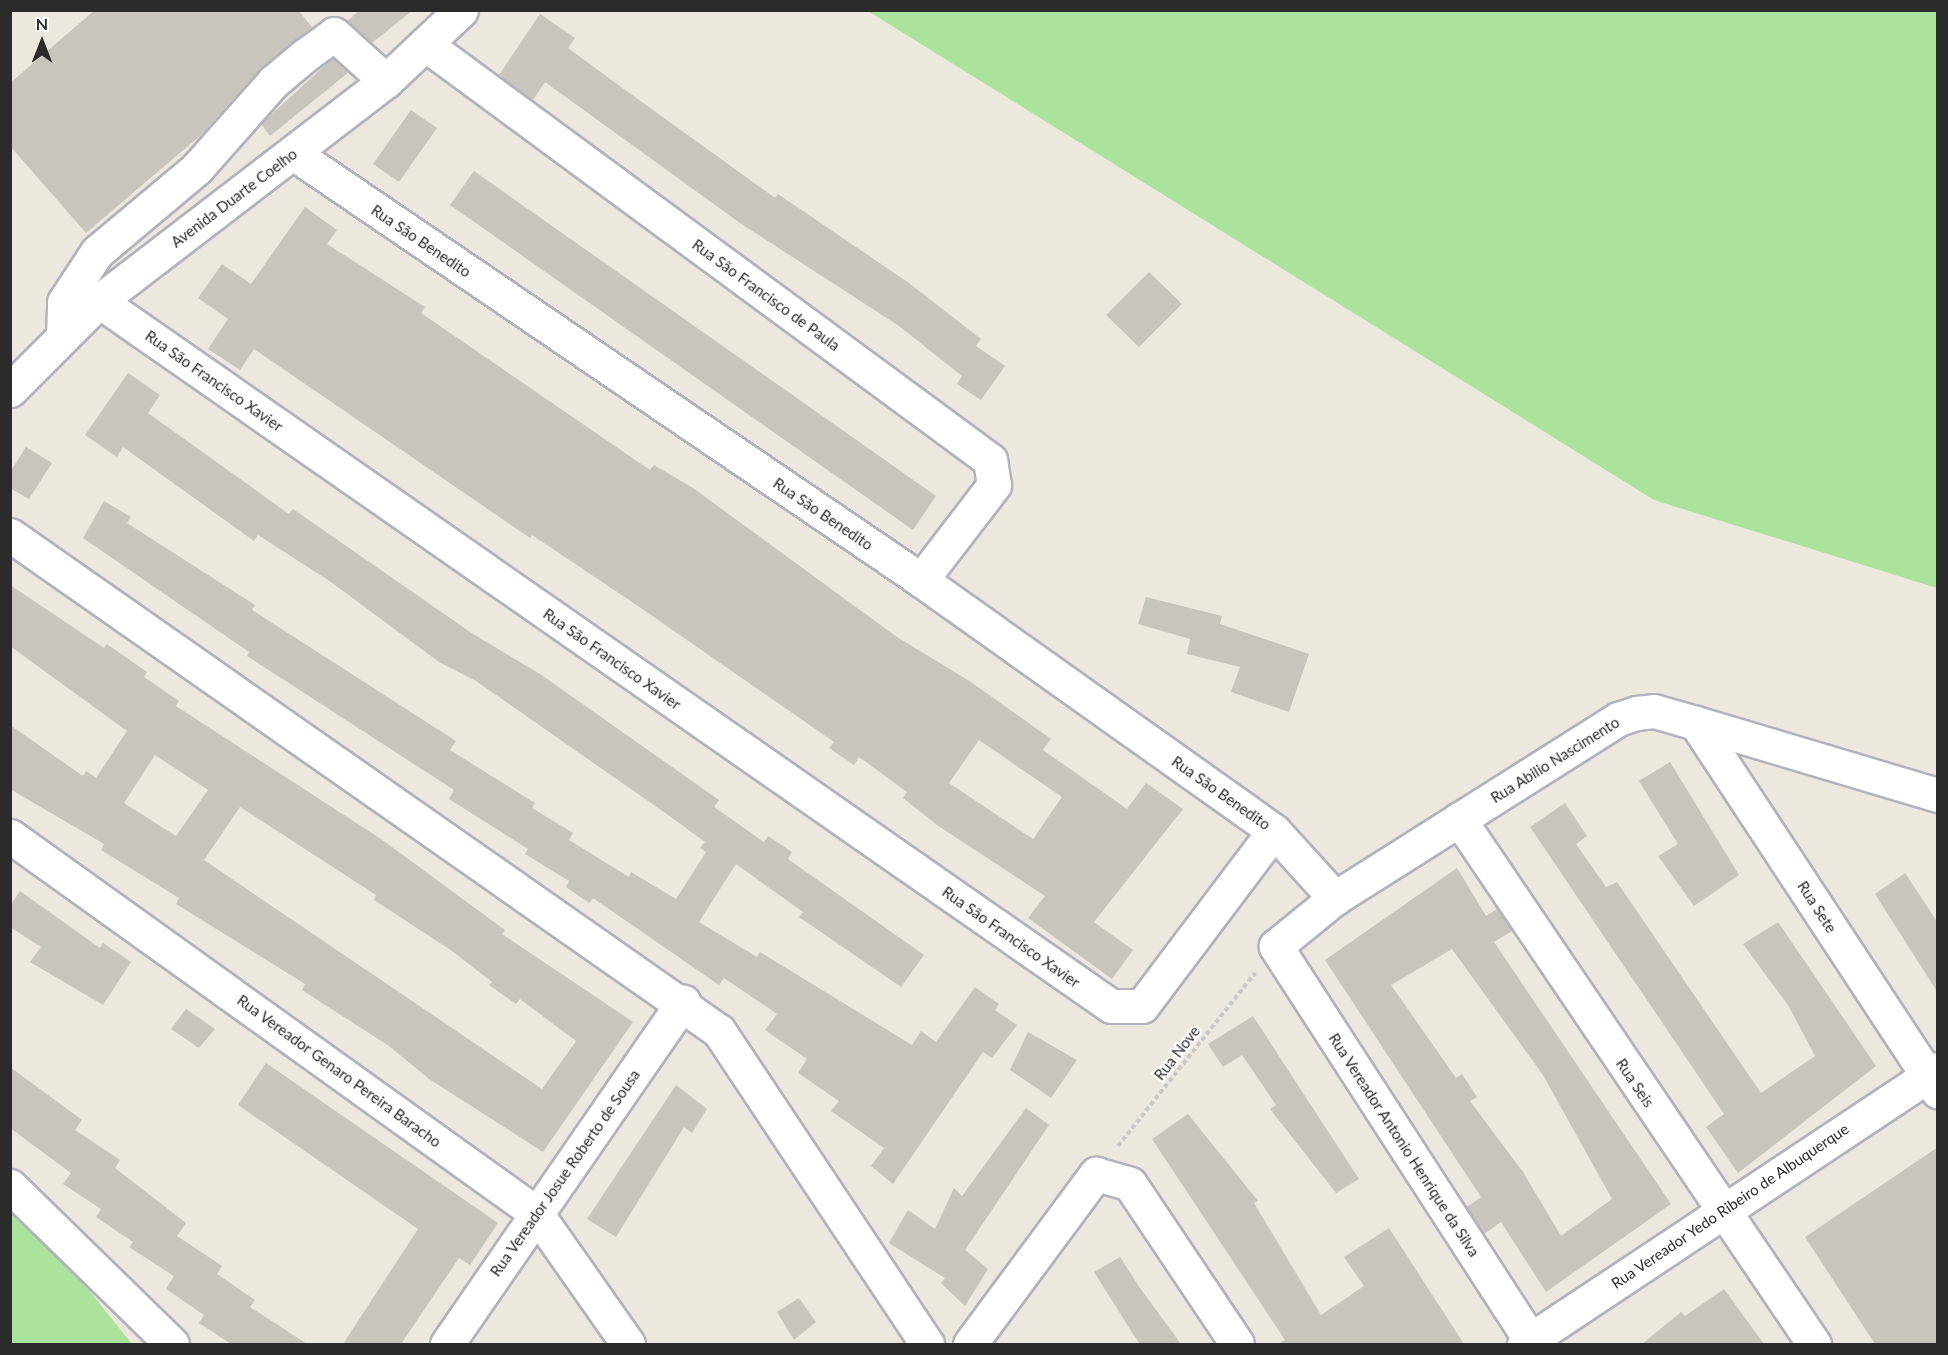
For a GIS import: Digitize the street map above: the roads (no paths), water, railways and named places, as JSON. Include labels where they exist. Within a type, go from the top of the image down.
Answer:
[{"type":"street","name":"Avenida Duarte Coelho","points":[[10,390],[99,301],[386,81],[461,10]]},
{"type":"street","points":[[63,336],[64,302],[97,252],[197,168],[273,82],[304,56],[334,34],[386,81]]},
{"type":"street","name":"Rua São Francisco de Paula","points":[[425,44],[990,460],[994,485],[921,580]]},
{"type":"street","name":"Rua São Benedito","points":[[293,153],[921,580],[1274,831],[1335,898]]},
{"type":"street","name":"Rua São Francisco Xavier","points":[[99,301],[1111,1006],[1128,1009],[1142,1006],[1274,831]]},
{"type":"street","points":[[10,535],[683,1002],[737,1054],[927,1344]]},
{"type":"street","name":"Rua Abilio Nascimento","points":[[1276,946],[1335,898],[1618,719],[1654,711],[1938,795]]},
{"type":"street","name":"Rua Sete","points":[[1696,723],[1934,1079]]},
{"type":"street","name":"Rua Seis","points":[[1459,819],[1720,1209],[1814,1344]]},
{"type":"street","name":"Rua Vereador Genaro Pereira Baracho","points":[[10,836],[536,1213],[628,1344]]},
{"type":"street","name":"Rua Vereador Antonio Henrique da Silva","points":[[1276,946],[1529,1343]]},
{"type":"street","name":"Rua Vereador Josue Roberto de Sousa","points":[[447,1344],[683,1002]]},
{"type":"street","name":"Rua Vereador Yedo Ribeiro de Albuquerque","points":[[1529,1343],[1720,1209],[1934,1079]]},
{"type":"street","points":[[970,1344],[1096,1174],[1130,1184],[1237,1344]]},
{"type":"street","points":[[10,1186],[172,1344]]}]
